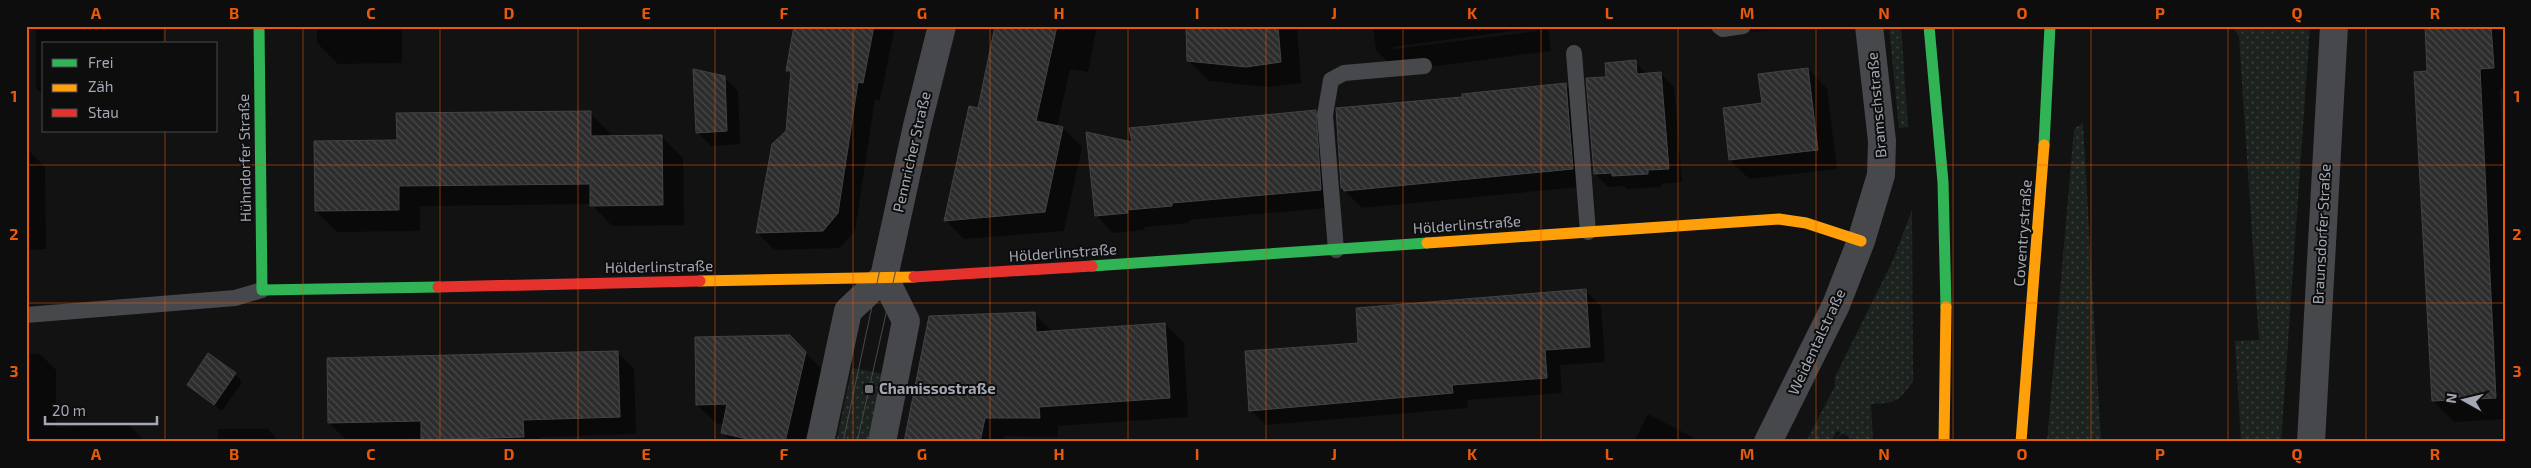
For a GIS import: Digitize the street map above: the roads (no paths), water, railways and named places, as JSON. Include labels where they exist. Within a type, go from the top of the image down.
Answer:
[{"type":"street","name":"Hühndorfer Straße","points":[[259,26],[262,290]]},
{"type":"street","name":"Pennricher Straße","points":[[884,277],[917,126],[942,26]]},
{"type":"street","name":"Bramschstraße","points":[[1861,241],[1881,175],[1882,141],[1869,26]]},
{"type":"street","points":[[1929,26],[1937,88],[1947,234],[1944,442]]},
{"type":"street","name":"Coventrystraße","points":[[2021,442],[2045,132],[2050,26]]},
{"type":"street","name":"Braunsdorfer Straße","points":[[2310,442],[2334,26]]},
{"type":"street","name":"Hölderlinstraße","points":[[262,290],[930,277],[1779,219],[1806,223],[1861,241]]},
{"type":"street","name":"Weidentalstraße","points":[[1768,442],[1836,305],[1861,241]]},
{"type":"street","points":[[820,442],[848,311],[884,277],[906,321],[882,442]]},
{"type":"lane","points":[[1720,26],[1723,29],[1743,26]]},
{"type":"lane","points":[[1574,53],[1588,232]]},
{"type":"lane","points":[[1336,250],[1325,115],[1331,80],[1344,73],[1424,66]]},
{"type":"lane","points":[[26,315],[235,298],[262,290]]},
{"type":"tram line","points":[[843,442],[932,26]]},
{"type":"tram line","points":[[857,442],[951,26]]},
{"type":"place","name":"Chamissostraße","points":[[869,389]]}]
